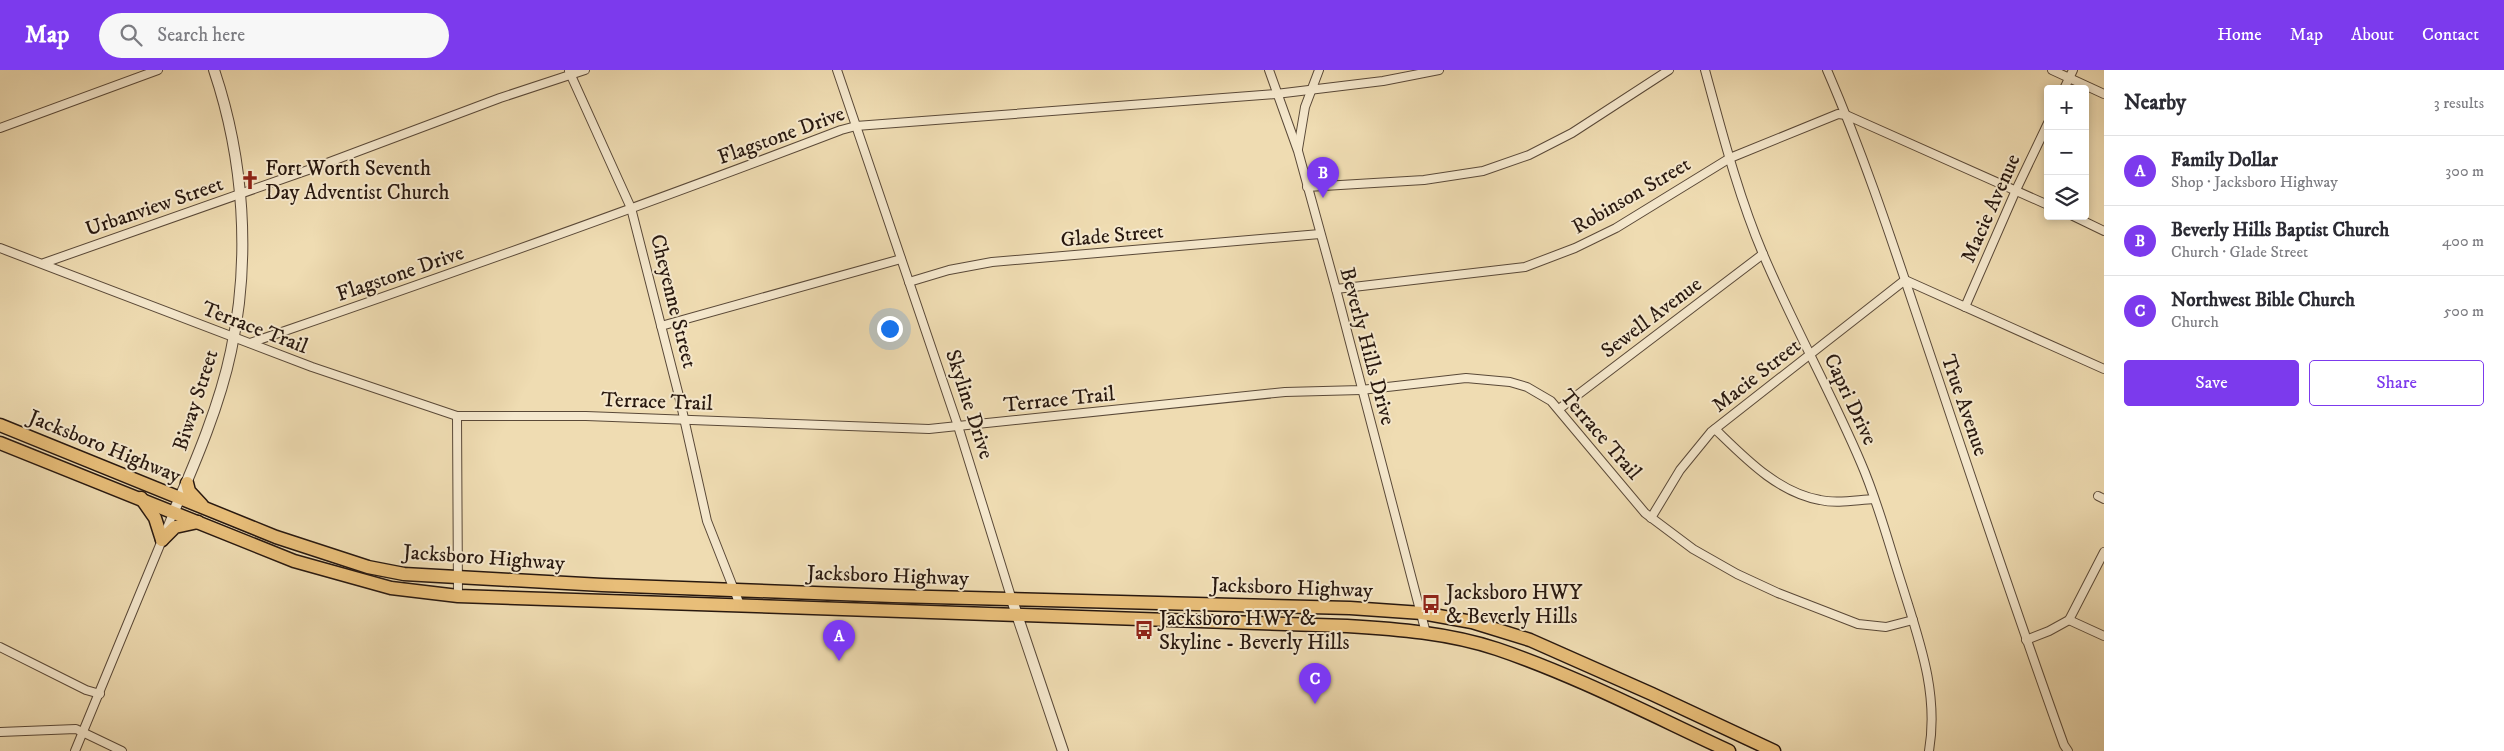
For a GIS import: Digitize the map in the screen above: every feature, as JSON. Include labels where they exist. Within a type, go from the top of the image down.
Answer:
[{"type":"main road","name":"Jacksboro Highway","points":[[0,425],[284,541],[368,567],[404,574],[459,571],[617,585],[1012,600],[1228,604],[1422,613],[1472,622],[1530,640],[1652,694],[1770,750]]},
{"type":"main road","name":"Jacksboro Highway","points":[[0,442],[294,560],[391,588],[458,596],[1226,624],[1347,626],[1426,633],[1496,648],[1559,672],[1729,751]]},
{"type":"main road","points":[[41,458],[47,444]]},
{"type":"main road","points":[[187,483],[189,491],[205,508]]},
{"type":"main road","points":[[141,498],[155,518],[162,540],[175,527],[199,522]]},
{"type":"main road","points":[[617,585],[617,601]]},
{"type":"main road","points":[[1226,624],[1228,604]]},
{"type":"street","points":[[0,128],[158,70]]},
{"type":"street","name":"Biway Street","points":[[75,751],[187,483],[209,423],[234,337],[240,303],[242,237],[240,194],[228,118],[214,70]]},
{"type":"street","name":"Urbanview Street","points":[[44,263],[240,194],[570,72],[585,70]]},
{"type":"street","name":"Skyline Drive","points":[[837,70],[958,426],[1017,616],[1062,751]]},
{"type":"street","name":"Beverly Hills Drive","points":[[1269,70],[1298,151],[1426,633]]},
{"type":"street","points":[[1298,151],[1305,107],[1319,70]]},
{"type":"street","name":"Flagstone Drive","points":[[250,343],[417,286],[856,126],[1276,94],[1383,81],[1439,70]]},
{"type":"street","points":[[1307,186],[1424,180],[1483,171],[1529,155],[1572,133],[1669,70]]},
{"type":"street","name":"Capri Drive","points":[[1704,70],[1730,158],[1763,254],[1836,404],[1863,466],[1874,499],[1913,620],[1929,678],[1932,699],[1928,751]]},
{"type":"street","name":"True Avenue","points":[[1827,70],[1846,115],[2026,640],[2064,745],[2068,751]]},
{"type":"street","points":[[2052,70],[2071,74],[2104,94]]},
{"type":"street","name":"Cheyenne Street","points":[[570,72],[631,208],[684,419],[707,521],[740,606]]},
{"type":"street","points":[[1846,115],[2044,203]]},
{"type":"street","name":"Robinson Street","points":[[1336,289],[1525,267],[1575,248],[1616,228],[1730,158],[1826,117],[1846,115]]},
{"type":"street","name":"Macie Avenue","points":[[1965,307],[2016,190],[2045,130]]},
{"type":"street","points":[[2082,220],[2104,230]]},
{"type":"street","name":"Glade Street","points":[[909,282],[949,270],[992,262],[1320,234]]},
{"type":"street","name":"Terrace Trail","points":[[0,248],[44,263],[312,367],[457,416],[586,416],[929,429],[1285,392],[1361,390],[1466,378],[1527,387],[1552,401],[1651,518],[1693,549],[1778,593],[1865,626],[1886,627],[1913,620]]},
{"type":"street","name":"Sewell Avenue","points":[[1559,408],[1763,254]]},
{"type":"street","points":[[661,326],[901,258]]},
{"type":"street","points":[[1904,280],[2104,369]]},
{"type":"street","name":"Macie Street","points":[[1651,518],[1680,470],[1716,429],[1904,280]]},
{"type":"street","points":[[457,416],[458,596]]},
{"type":"street","points":[[1716,429],[1764,474],[1782,486],[1800,494],[1819,500],[1836,502],[1874,499]]},
{"type":"street","points":[[2026,640],[2049,631],[2069,620],[2104,552]]},
{"type":"street","points":[[2069,620],[2104,636]]},
{"type":"street","points":[[0,647],[86,690],[100,694]]},
{"type":"street","points":[[0,732],[67,728],[83,732],[122,751]]},
{"type":"place","name":"Fort Worth Seventh Day Adventist Church","points":[[250,180]]},
{"type":"place","name":"Beverly Hills Baptist Church","points":[[1323,198]]},
{"type":"place","name":"Jacksboro HWY & Beverly Hills","points":[[1431,604]]},
{"type":"place","name":"Jacksboro HWY & Skyline - Beverly Hills","points":[[1144,630]]},
{"type":"place","name":"Family Dollar","points":[[839,661]]},
{"type":"place","name":"Northwest Bible Church","points":[[1315,704]]}]
